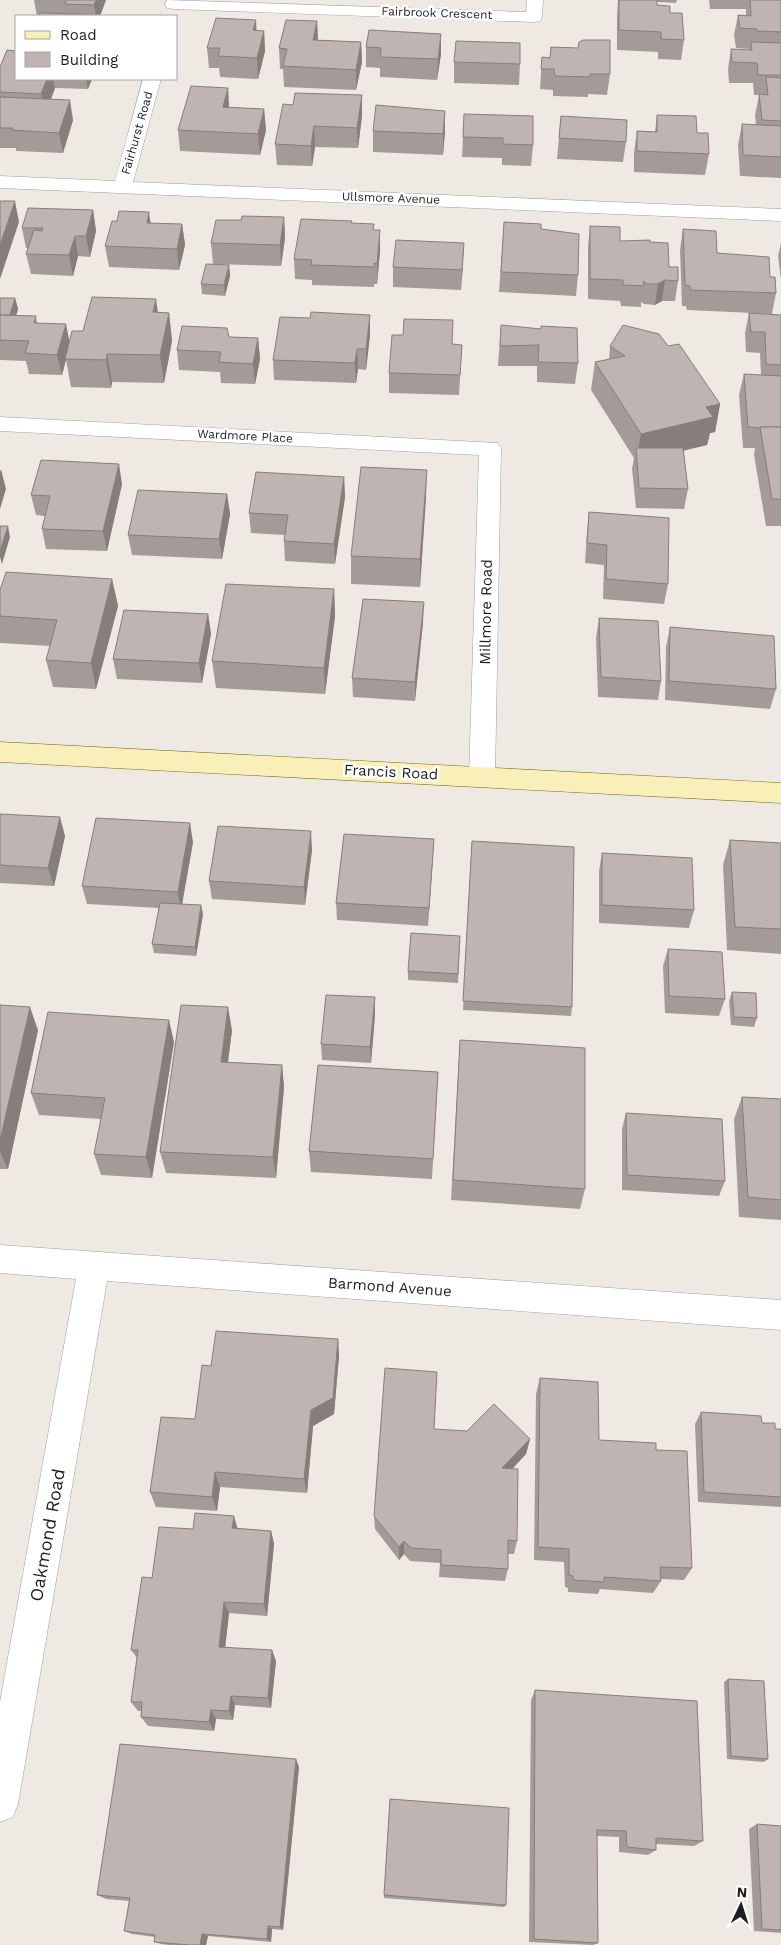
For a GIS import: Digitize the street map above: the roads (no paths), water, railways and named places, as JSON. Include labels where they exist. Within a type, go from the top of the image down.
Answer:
[{"type":"street","name":"Fairbrook Crescent","points":[[172,7],[534,17],[535,0]]},
{"type":"street","name":"Fairhurst Road","points":[[122,188],[152,80]]},
{"type":"street","name":"Ullsmore Avenue","points":[[0,182],[781,215]]},
{"type":"street","name":"Wardmore Place","points":[[0,424],[490,448]]},
{"type":"street","name":"Millmore Road","points":[[482,777],[490,448]]},
{"type":"street","name":"Francis Road","points":[[0,752],[781,794]]},
{"type":"street","name":"Barmond Avenue","points":[[0,1260],[781,1315]]},
{"type":"street","name":"Oakmond Road","points":[[0,1804],[94,1266]]}]
